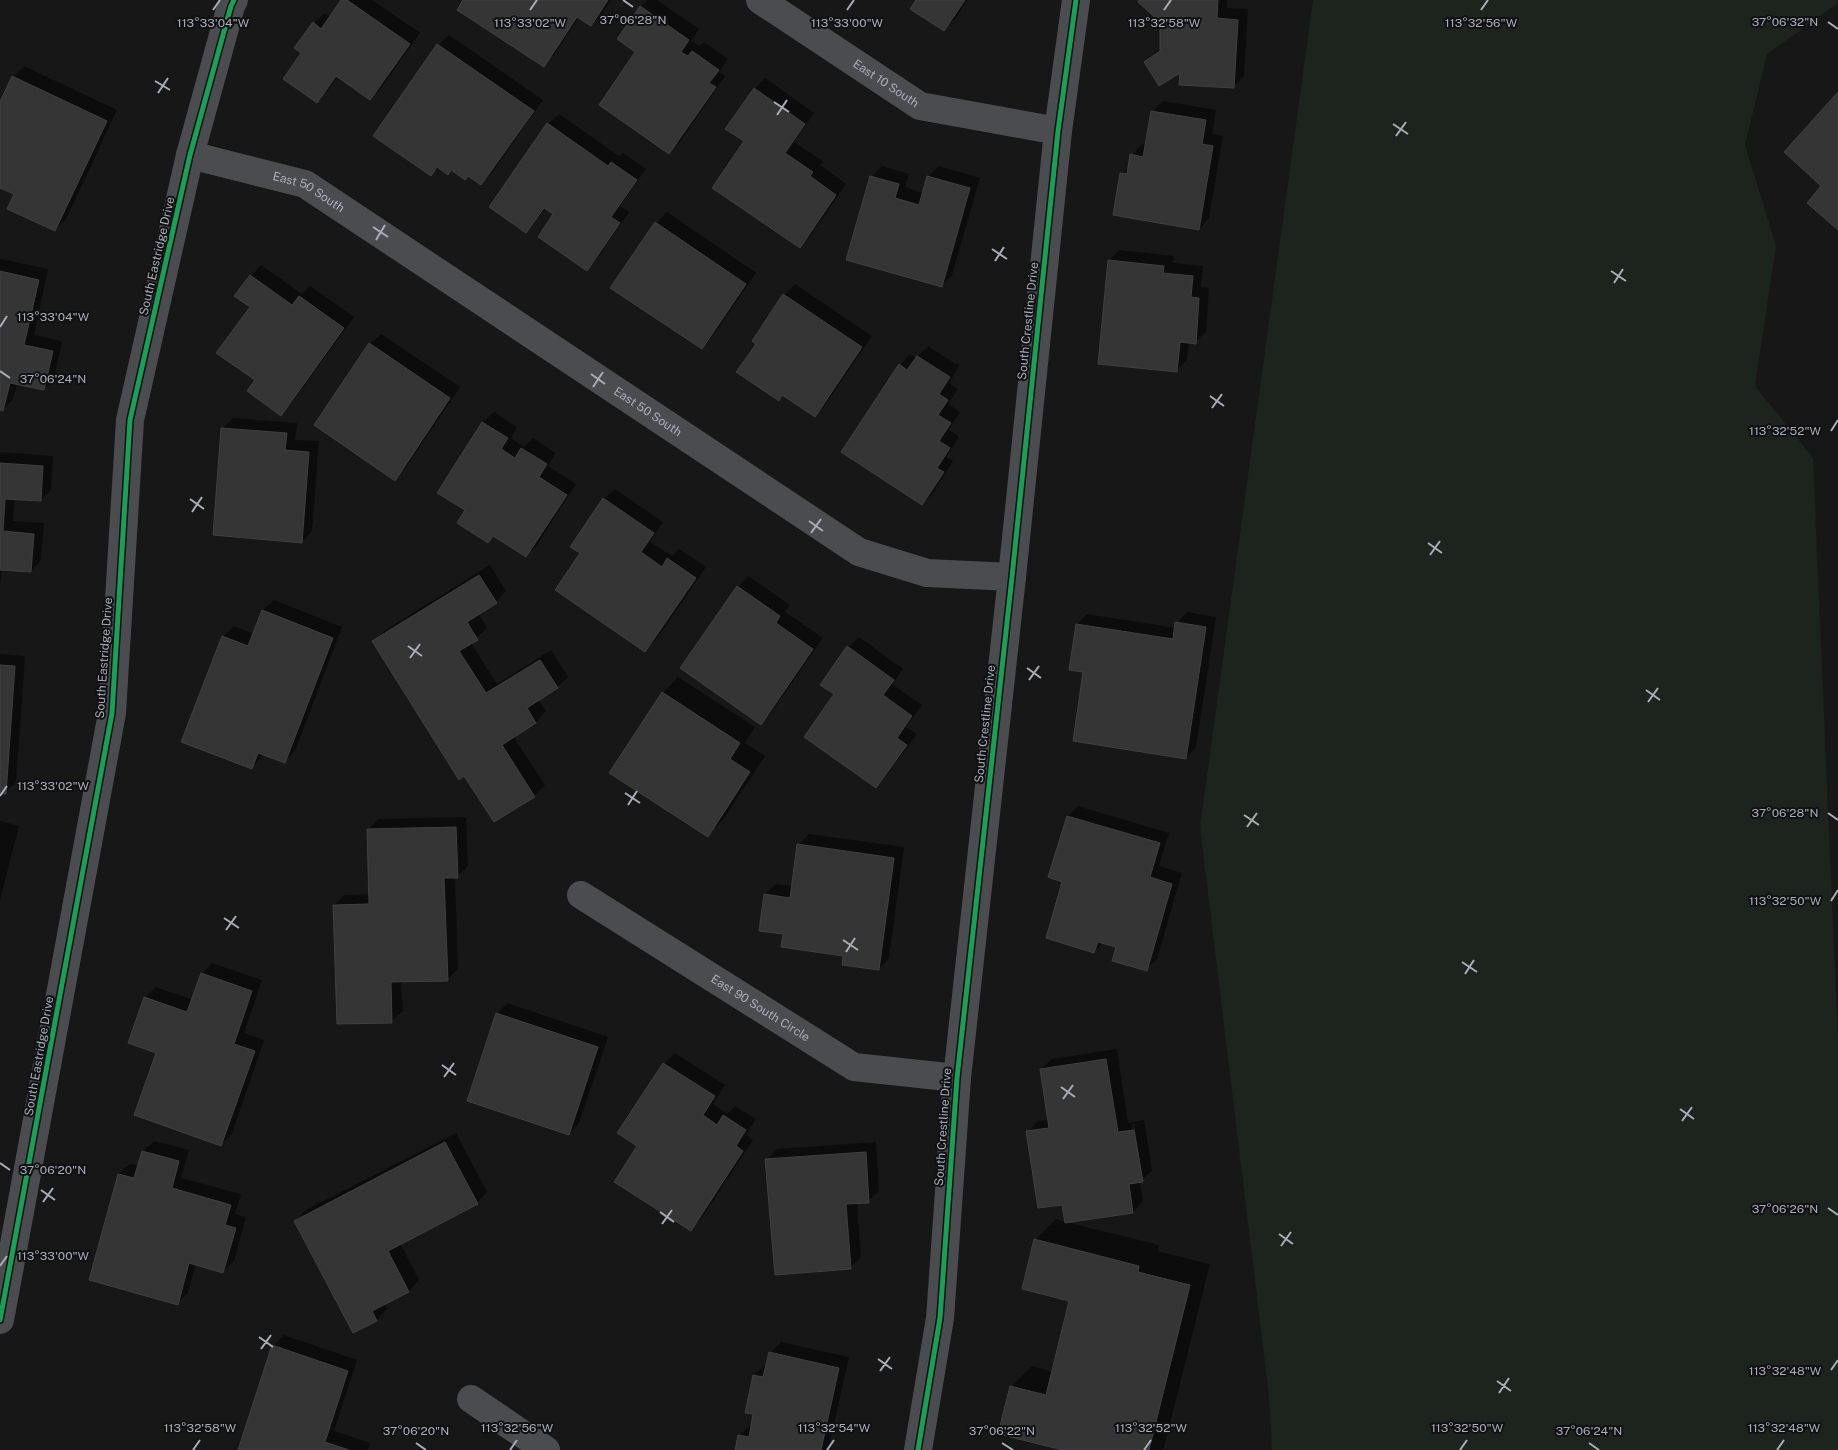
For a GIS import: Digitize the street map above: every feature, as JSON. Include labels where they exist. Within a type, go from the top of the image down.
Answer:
[{"type":"street","name":"South Eastridge Drive","points":[[0,1320],[112,714],[130,420],[190,155],[234,0]]},
{"type":"street","name":"East 10 South","points":[[760,0],[920,106],[1058,131]]},
{"type":"street","name":"South Crestline Drive","points":[[918,1450],[940,1318],[956,1078],[1012,577],[1058,131],[1076,0]]},
{"type":"street","name":"East 50 South","points":[[190,155],[305,184],[859,552],[927,573],[1012,577]]},
{"type":"street","name":"East 90 South Circle","points":[[581,895],[854,1067],[956,1078]]},
{"type":"street","points":[[471,1400],[546,1450]]},
{"type":"shaded area","points":[[1313,0],[1838,0],[1838,3],[1767,54],[1745,145],[1776,246],[1755,386],[1813,458],[1838,1043],[1838,1450],[1272,1450],[1269,1396],[1200,827]]},
{"type":"building","points":[[341,0],[347,0],[410,44],[370,100],[336,76],[317,103],[283,79],[301,53],[294,48],[313,22],[321,29]]},
{"type":"building","points":[[463,0],[608,0],[591,26],[577,17],[544,67],[457,10]]},
{"type":"building","points":[[916,0],[965,0],[944,31],[910,9]]},
{"type":"building","points":[[1139,0],[1218,0],[1217,18],[1238,20],[1234,88],[1179,85],[1180,73],[1159,86],[1144,62],[1160,51],[1160,22],[1138,2]]},
{"type":"building","points":[[640,6],[689,40],[681,52],[688,56],[692,51],[719,70],[709,83],[716,87],[669,154],[599,105],[635,52],[617,39]]},
{"type":"building","points":[[437,44],[534,111],[481,185],[468,176],[465,180],[451,170],[448,175],[437,167],[431,176],[373,136]]},
{"type":"building","points":[[12,76],[107,121],[55,231],[7,209],[14,194],[0,188],[0,102]]},
{"type":"building","points":[[754,88],[805,124],[785,153],[813,172],[810,176],[836,195],[800,248],[712,188],[744,141],[725,129]]},
{"type":"building","points":[[1838,92],[1838,230],[1807,203],[1821,186],[1784,152]]},
{"type":"building","points":[[1151,111],[1206,120],[1202,144],[1213,146],[1199,230],[1113,215],[1120,173],[1127,174],[1130,154],[1143,157]]},
{"type":"building","points":[[547,123],[608,166],[611,162],[637,180],[611,217],[620,223],[587,271],[538,237],[553,214],[544,208],[526,233],[489,207]]},
{"type":"building","points":[[870,176],[899,184],[895,198],[919,205],[927,176],[970,188],[942,287],[846,260]]},
{"type":"building","points":[[655,222],[746,284],[702,349],[610,288]]},
{"type":"building","points":[[1108,260],[1164,266],[1163,273],[1193,276],[1191,297],[1199,298],[1196,344],[1180,342],[1177,372],[1098,364]]},
{"type":"building","points":[[0,271],[39,280],[24,345],[53,351],[44,390],[10,383],[3,411],[0,410]]},
{"type":"building","points":[[250,275],[292,305],[299,296],[344,328],[281,416],[247,391],[255,380],[216,353],[250,307],[234,296]]},
{"type":"building","points":[[783,294],[862,347],[815,417],[782,395],[779,401],[736,372],[756,344],[752,341]]},
{"type":"building","points":[[369,343],[450,398],[395,481],[314,425]]},
{"type":"building","points":[[917,356],[950,377],[939,394],[948,400],[938,415],[951,423],[939,441],[950,448],[937,468],[944,472],[922,505],[841,452],[899,364],[907,370]]},
{"type":"building","points":[[482,422],[508,438],[501,449],[515,458],[521,448],[547,464],[539,477],[567,495],[526,557],[493,536],[488,543],[457,523],[465,510],[437,493]]},
{"type":"building","points":[[221,428],[287,433],[285,450],[309,452],[302,543],[213,535]]},
{"type":"building","points":[[0,463],[43,466],[41,501],[5,499],[3,531],[34,534],[31,572],[0,570]]},
{"type":"building","points":[[603,498],[654,533],[641,552],[662,567],[667,558],[696,578],[645,652],[555,590],[580,553],[570,547]]},
{"type":"building","points":[[479,575],[497,603],[467,622],[478,640],[459,651],[486,693],[540,660],[558,688],[527,708],[536,723],[502,745],[535,797],[494,822],[464,776],[459,780],[372,641]]},
{"type":"building","points":[[737,586],[780,616],[776,623],[813,649],[761,725],[680,668]]},
{"type":"building","points":[[262,610],[333,638],[285,763],[258,753],[252,769],[181,742],[222,636],[248,646]]},
{"type":"building","points":[[1175,622],[1206,627],[1186,759],[1073,741],[1083,672],[1069,670],[1076,624],[1173,639]]},
{"type":"building","points":[[847,646],[894,680],[883,695],[912,716],[897,738],[907,745],[876,788],[804,737],[834,694],[820,685]]},
{"type":"building","points":[[0,665],[15,666],[6,794],[0,794]]},
{"type":"building","points":[[662,692],[740,743],[730,759],[750,772],[708,837],[609,773]]},
{"type":"building","points":[[1067,816],[1160,843],[1150,877],[1172,884],[1147,971],[1112,961],[1116,947],[1098,942],[1094,953],[1046,938],[1062,882],[1048,877]]},
{"type":"building","points":[[456,827],[458,878],[444,878],[448,981],[391,982],[392,1023],[337,1024],[333,905],[369,904],[367,829]]},
{"type":"building","points":[[797,844],[894,858],[879,970],[842,965],[843,956],[781,947],[783,934],[759,931],[764,894],[790,898]]},
{"type":"building","points":[[201,973],[252,991],[234,1044],[255,1051],[221,1146],[134,1115],[156,1053],[128,1043],[144,997],[187,1012]]},
{"type":"building","points":[[496,1013],[598,1047],[569,1135],[467,1101]]},
{"type":"building","points":[[1106,1059],[1118,1132],[1134,1130],[1143,1182],[1129,1184],[1133,1213],[1065,1223],[1062,1205],[1038,1208],[1026,1131],[1049,1128],[1040,1069]]},
{"type":"building","points":[[663,1063],[715,1096],[703,1115],[717,1125],[723,1115],[746,1130],[736,1146],[743,1151],[691,1231],[614,1182],[637,1146],[617,1133]]},
{"type":"building","points":[[445,1142],[478,1204],[388,1251],[409,1292],[372,1311],[377,1321],[353,1333],[294,1221]]},
{"type":"building","points":[[142,1151],[179,1161],[172,1188],[231,1205],[225,1225],[236,1228],[223,1273],[189,1263],[178,1305],[89,1280],[118,1174],[134,1178]]},
{"type":"building","points":[[866,1152],[869,1203],[846,1204],[851,1269],[775,1275],[765,1159]]},
{"type":"building","points":[[1034,1239],[1139,1266],[1138,1272],[1190,1285],[1149,1450],[1063,1450],[998,1434],[1010,1386],[1046,1395],[1069,1301],[1022,1289]]},
{"type":"building","points":[[272,1345],[348,1371],[325,1442],[349,1450],[238,1450]]},
{"type":"building","points":[[769,1352],[839,1368],[821,1450],[735,1450],[738,1435],[749,1437],[753,1414],[745,1413],[753,1375],[763,1377]]},
{"type":"cycle path","points":[[0,1320],[112,713],[130,420],[190,155],[234,0]]},
{"type":"cycle path","points":[[918,1450],[940,1318],[957,1078],[1012,577],[1058,131],[1076,0]]}]
